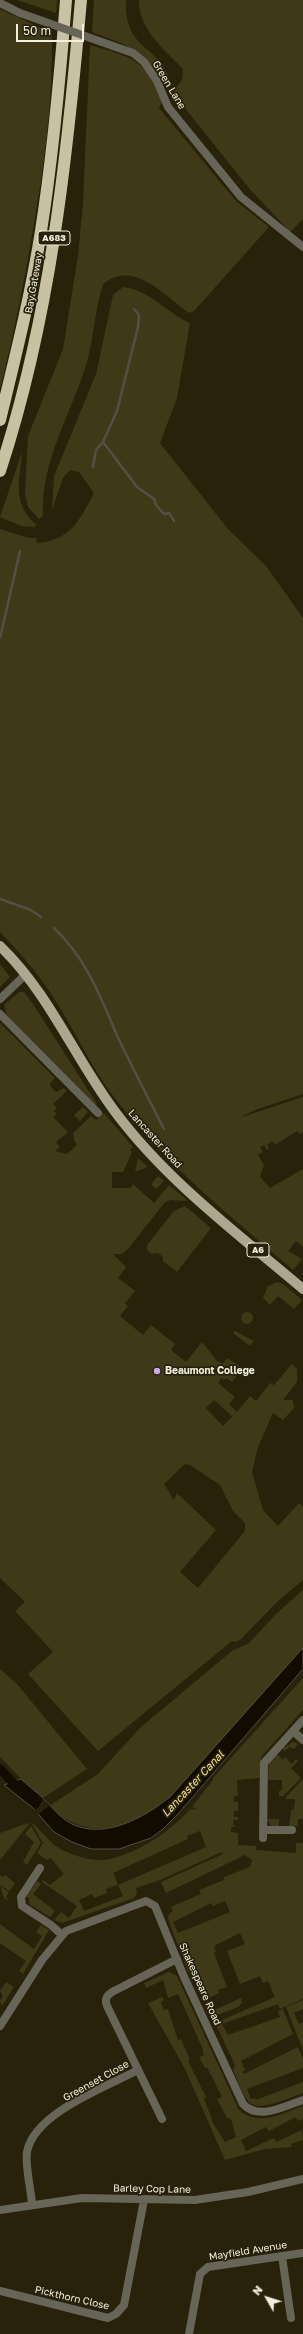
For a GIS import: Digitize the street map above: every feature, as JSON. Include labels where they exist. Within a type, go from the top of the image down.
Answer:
[{"type":"highway","name":"Bay Gateway","points":[[0,420],[25,317],[41,232],[58,92],[66,0]]},
{"type":"highway","name":"Bay Gateway","points":[[0,471],[26,381],[41,314],[66,146],[81,0]]},
{"type":"main road","name":"Lancaster Road","points":[[0,946],[26,974],[48,1005],[107,1102],[142,1145],[173,1177],[303,1289]]},
{"type":"street","name":"Green Lane","points":[[0,3],[20,13],[133,53],[144,62],[157,81],[168,107],[241,197],[303,247]]},
{"type":"street","points":[[0,999],[26,974]]},
{"type":"street","points":[[0,1014],[98,1113]]},
{"type":"street","points":[[292,1830],[263,1834],[264,1763],[303,1720]]},
{"type":"street","points":[[293,1731],[303,1740]]},
{"type":"street","points":[[40,1868],[21,1897],[20,1902],[22,1906],[62,1934]]},
{"type":"street","name":"Shakespeare Road","points":[[0,2026],[42,1960],[62,1934],[71,1928],[146,1900],[155,1906],[177,1960],[243,2104],[250,2111],[259,2113],[303,2100]]},
{"type":"street","name":"Greenset Close","points":[[32,2204],[27,2152],[34,2135],[45,2121],[138,2070],[106,2005],[108,1995],[177,1960]]},
{"type":"street","points":[[138,2070],[162,2119]]},
{"type":"street","name":"Barley Cop Lane","points":[[0,2210],[32,2204],[82,2198],[144,2200],[214,2198],[303,2179]]},
{"type":"street","name":"Pickthorn Close","points":[[0,2291],[108,2318],[116,2314],[124,2305],[144,2200]]},
{"type":"street","name":"Mayfield Avenue","points":[[189,2334],[200,2274],[203,2270],[208,2267],[303,2253]]},
{"type":"street","points":[[282,2256],[291,2318]]},
{"type":"shaded area","points":[[17,0],[57,0],[56,13]]},
{"type":"shaded area","points":[[94,0],[126,0],[127,16],[130,28],[135,37],[163,66],[169,77],[166,81],[162,81],[140,54],[124,45],[92,32]]},
{"type":"shaded area","points":[[139,0],[303,0],[303,219],[290,232],[248,187],[172,92],[182,80],[183,69],[148,30],[140,11]]},
{"type":"shaded area","points":[[0,9],[52,33],[52,59],[47,134],[32,235],[0,389]]},
{"type":"shaded area","points":[[90,45],[127,57],[143,68],[150,77],[162,102],[159,108],[236,201],[269,227],[194,311],[189,313],[159,289],[137,277],[126,275],[114,277],[103,284],[87,362],[58,438],[46,476],[43,496],[43,516],[39,519],[28,507],[25,494],[28,436],[63,349],[78,256],[83,203]]},
{"type":"shaded area","points":[[123,287],[142,292],[190,323],[177,398],[160,443],[228,529],[266,566],[303,618],[303,1094],[255,1110],[239,1118],[303,1097],[303,1132],[300,1134],[297,1131],[275,1145],[272,1141],[267,1145],[269,1148],[267,1150],[264,1145],[260,1147],[263,1152],[258,1155],[264,1165],[260,1177],[270,1188],[303,1169],[303,1247],[296,1241],[288,1251],[302,1259],[293,1270],[200,1190],[136,1125],[101,1079],[47,987],[25,959],[0,932],[0,529],[29,538],[36,538],[37,543],[58,538],[73,527],[84,512],[94,493],[79,472],[70,470],[63,478],[52,510],[54,476],[96,374],[113,295]]},
{"type":"shaded area","points":[[22,452],[19,482],[20,499],[28,516],[36,524],[35,527],[21,526],[0,517]]},
{"type":"shaded area","points":[[0,964],[10,977],[0,987]]},
{"type":"shaded area","points":[[19,992],[24,992],[33,1004],[97,1104],[95,1105],[7,1015],[4,1005]]},
{"type":"shaded area","points":[[0,1023],[55,1078],[50,1083],[51,1087],[56,1092],[64,1088],[67,1091],[53,1104],[57,1108],[54,1111],[57,1114],[53,1117],[68,1132],[56,1142],[60,1147],[55,1151],[67,1154],[77,1145],[74,1140],[73,1133],[91,1116],[96,1120],[104,1113],[133,1147],[130,1150],[132,1152],[123,1172],[112,1172],[112,1188],[131,1188],[133,1184],[154,1203],[169,1185],[188,1201],[171,1200],[165,1202],[128,1249],[122,1254],[113,1254],[126,1267],[118,1278],[135,1291],[125,1303],[128,1306],[120,1316],[143,1335],[151,1325],[175,1344],[171,1350],[186,1362],[202,1342],[217,1361],[223,1363],[227,1358],[243,1368],[232,1382],[226,1378],[224,1380],[221,1378],[218,1383],[235,1397],[229,1404],[237,1412],[250,1396],[256,1401],[270,1383],[274,1385],[292,1364],[297,1369],[297,1382],[283,1400],[293,1400],[294,1408],[283,1420],[273,1413],[258,1447],[252,1472],[263,1510],[278,1526],[299,1503],[303,1507],[303,1580],[279,1600],[241,1639],[236,1642],[232,1641],[98,1751],[28,1674],[53,1652],[15,1611],[25,1602],[0,1578]],"holes":[[[214,1400],[232,1416],[236,1413],[223,1426],[206,1408]],[[185,1464],[190,1465],[220,1485],[233,1511],[245,1523],[245,1531],[198,1588],[180,1572],[216,1530],[177,1493],[174,1500],[164,1484]]]},
{"type":"shaded area","points":[[83,1107],[88,1112],[80,1121],[74,1115]]},
{"type":"shaded area","points":[[138,1158],[148,1167],[135,1172]]},
{"type":"shaded area","points":[[158,1176],[164,1181],[156,1189],[151,1184]]},
{"type":"shaded area","points":[[185,1206],[211,1228],[177,1272],[163,1261],[163,1257],[158,1253],[152,1254],[147,1250],[147,1245],[174,1211]]},
{"type":"shaded area","points":[[277,1282],[283,1284],[302,1300],[294,1309],[278,1296],[270,1305],[263,1298],[268,1286]]},
{"type":"shaded area","points":[[249,1312],[252,1313],[252,1323],[245,1324],[242,1323],[241,1316],[242,1313]]},
{"type":"shaded area","points":[[235,1331],[254,1341],[250,1346],[233,1333]]},
{"type":"shaded area","points":[[303,1590],[303,1648],[170,1797],[140,1817],[110,1827],[95,1828],[79,1825],[64,1818],[49,1806],[98,1774],[141,1727],[233,1650],[248,1644],[276,1614]]},
{"type":"shaded area","points":[[0,1669],[17,1684],[87,1769],[43,1798],[34,1792],[0,1757]]},
{"type":"shaded area","points":[[303,1678],[303,1710],[261,1757],[261,1776],[259,1778],[237,1780],[238,1796],[234,1796],[234,1802],[238,1802],[238,1811],[234,1811],[234,1817],[238,1817],[238,1820],[233,1820],[233,1825],[238,1826],[231,1827],[231,1832],[238,1833],[238,1845],[256,1846],[256,1850],[296,1853],[296,1843],[303,1843],[303,1999],[280,2009],[278,2004],[222,2024],[228,2035],[280,2017],[278,2011],[283,2009],[293,2034],[241,2061],[245,2070],[242,2072],[244,2074],[298,2047],[303,2058],[303,2068],[247,2089],[251,2099],[255,2098],[256,2100],[303,2082],[303,2093],[267,2105],[254,2105],[250,2103],[245,2096],[233,2070],[235,2065],[215,2023],[275,1997],[268,1981],[263,1983],[260,1976],[240,1984],[227,1951],[245,1944],[240,1933],[214,1946],[216,1952],[214,1953],[227,1987],[218,1990],[219,1993],[207,1999],[212,2011],[241,1998],[242,2003],[238,2007],[213,2017],[192,1972],[188,1972],[168,1919],[169,1914],[173,1911],[171,1907],[201,1894],[199,1890],[224,1880],[224,1877],[250,1867],[252,1860],[245,1855],[166,1893],[161,1882],[223,1854],[222,1852],[160,1880],[136,1888],[137,1894],[134,1898],[62,1923],[54,1920],[61,1912],[69,1918],[77,1906],[42,1882],[43,1880],[50,1885],[64,1874],[51,1858],[47,1860],[37,1853],[43,1843],[31,1822],[54,1845],[62,1850],[90,1859],[110,1859],[133,1851],[154,1840],[173,1826],[190,1809],[199,1810],[192,1807],[213,1778]],"holes":[[[200,1831],[206,1847],[118,1885],[113,1873],[188,1839],[187,1836]],[[118,1885],[123,1896],[84,1911],[79,1900],[92,1894],[94,1898],[107,1893],[106,1889]],[[225,1901],[230,1912],[178,1933],[173,1922],[211,1903],[213,1906]]]},
{"type":"shaded area","points":[[293,1742],[298,1744],[294,1749],[289,1747],[285,1751],[282,1748],[277,1754],[283,1760],[285,1757],[292,1764],[296,1759],[298,1761],[291,1768],[301,1778],[283,1796],[279,1796],[279,1791],[282,1790],[282,1780],[268,1780],[269,1761],[284,1745],[285,1747]]},
{"type":"shaded area","points":[[303,1779],[303,1819],[298,1819],[298,1826],[289,1826],[291,1810],[294,1809],[295,1799],[286,1799],[286,1797]]},
{"type":"shaded area","points":[[267,1819],[279,1819],[279,1827],[271,1826]]},
{"type":"shaded area","points":[[28,1823],[29,1824],[0,1860],[0,1833]]},
{"type":"shaded area","points":[[31,1826],[41,1843],[27,1865],[23,1862],[34,1842],[25,1834]]},
{"type":"shaded area","points":[[0,1875],[3,1877],[5,1875],[15,1883],[10,1891],[0,1885]]},
{"type":"shaded area","points":[[37,1881],[41,1884],[33,1894],[55,1911],[50,1917],[29,1904],[29,1898],[26,1897]]},
{"type":"shaded area","points":[[0,1886],[9,1892],[6,1897],[10,1902],[4,1898]]},
{"type":"shaded area","points":[[0,1924],[34,1949],[42,1936],[36,1932],[41,1925],[49,1930],[23,1974],[19,1971],[26,1961],[0,1943]]},
{"type":"shaded area","points":[[169,1972],[177,1976],[239,2110],[254,2118],[262,2118],[278,2115],[303,2106],[303,2119],[298,2121],[296,2117],[269,2131],[266,2127],[241,2140],[246,2151],[274,2138],[276,2142],[302,2130],[303,2140],[291,2144],[292,2147],[265,2149],[225,2160],[185,2069],[148,2003],[162,1997],[164,2000],[161,2002],[164,2010],[168,2009],[178,2040],[181,2039],[190,2060],[188,2061],[206,2097],[204,2098],[213,2123],[225,2142],[236,2137],[231,2119],[227,2118],[217,2099],[222,2097],[207,2067],[205,2068],[199,2057],[204,2055],[202,2047],[178,1994],[168,1998],[163,1980],[146,1988],[144,1983]]},
{"type":"shaded area","points":[[6,1982],[14,1987],[2,2006],[0,2001],[3,1996],[0,1991]]},
{"type":"shaded area","points":[[303,2000],[303,2009],[294,2013],[299,2024],[303,2022],[303,2050],[286,2007]]},
{"type":"water","points":[[303,1648],[303,1669],[178,1814],[163,1829],[151,1838],[119,1849],[91,1849],[72,1842],[54,1832],[33,1808],[4,1785],[21,1779],[64,1819],[72,1824],[85,1828],[111,1828],[137,1819],[170,1797]]},
{"type":"pier","points":[[43,1798],[49,1806],[37,1815],[32,1811],[39,1807]]},
{"type":"waterway","points":[[134,309],[139,315],[138,327],[117,411],[103,442],[137,487],[154,499],[156,505],[164,514],[169,513],[174,521]]},
{"type":"waterway","points":[[93,467],[96,450],[103,442]]},
{"type":"waterway","points":[[0,638],[20,551]]},
{"type":"waterway","points":[[0,899],[31,910],[41,917]]},
{"type":"waterway","points":[[54,928],[75,951],[91,977],[116,1033],[164,1129]]},
{"type":"waterway","name":"Lancaster Canal","points":[[0,1769],[20,1790]]},
{"type":"place","name":"Beaumont College","points":[[157,1371]]}]
